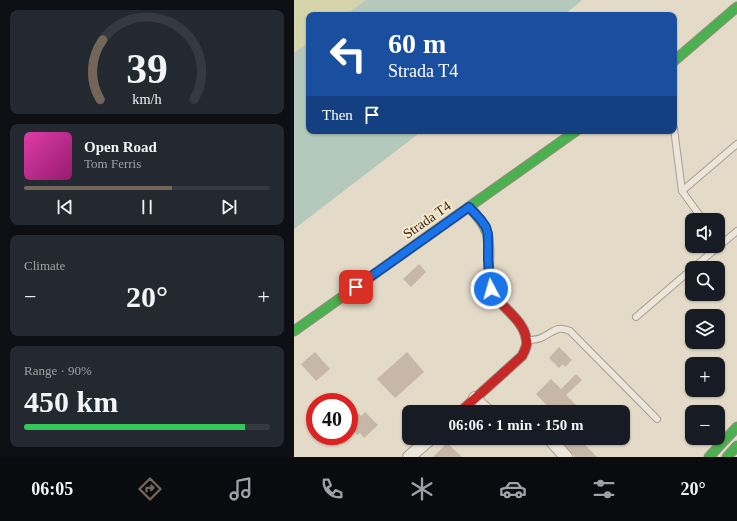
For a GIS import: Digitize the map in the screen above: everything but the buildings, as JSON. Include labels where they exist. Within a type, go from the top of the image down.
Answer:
[{"type":"street","points":[[677,58],[737,7]]},
{"type":"street","name":"Strada T4","points":[[294,331],[572,134]]},
{"type":"street","points":[[468,405],[522,356],[527,346],[527,340],[522,327],[498,300],[491,289],[488,260],[488,234],[486,227],[469,207]]},
{"type":"street","points":[[475,398],[481,405]]},
{"type":"street","points":[[709,457],[737,427]]},
{"type":"street","points":[[409,457],[422,445]]},
{"type":"street","points":[[555,445],[566,457]]},
{"type":"street","points":[[727,457],[737,446]]},
{"type":"lane","points":[[675,134],[682,191],[698,213]]},
{"type":"lane","points":[[682,191],[737,144]]},
{"type":"lane","points":[[725,240],[737,231]]},
{"type":"lane","points":[[700,261],[709,253]]},
{"type":"lane","points":[[636,317],[685,274]]},
{"type":"lane","points":[[527,340],[542,338],[556,329],[564,328],[570,331],[657,419]]},
{"type":"shaded area","points":[[294,0],[366,0],[349,12],[306,12],[306,44],[294,53]]},
{"type":"shaded area","points":[[366,0],[582,0],[568,12],[349,12]]},
{"type":"shaded area","points":[[306,44],[306,134],[418,134],[294,229],[294,53]]},
{"type":"traffic: fast","points":[[677,58],[737,7]]},
{"type":"traffic: fast","points":[[294,331],[572,134]]},
{"type":"traffic: fast","points":[[469,207],[478,216],[487,232],[489,247],[489,277]]},
{"type":"traffic: fast","points":[[709,457],[737,427]]},
{"type":"traffic: fast","points":[[727,457],[737,446]]},
{"type":"traffic: jam","points":[[468,405],[522,356],[527,341],[521,325],[493,292],[489,277]]},
{"type":"route","points":[[356,287],[469,207],[486,227],[488,234],[488,260],[491,289]]}]
